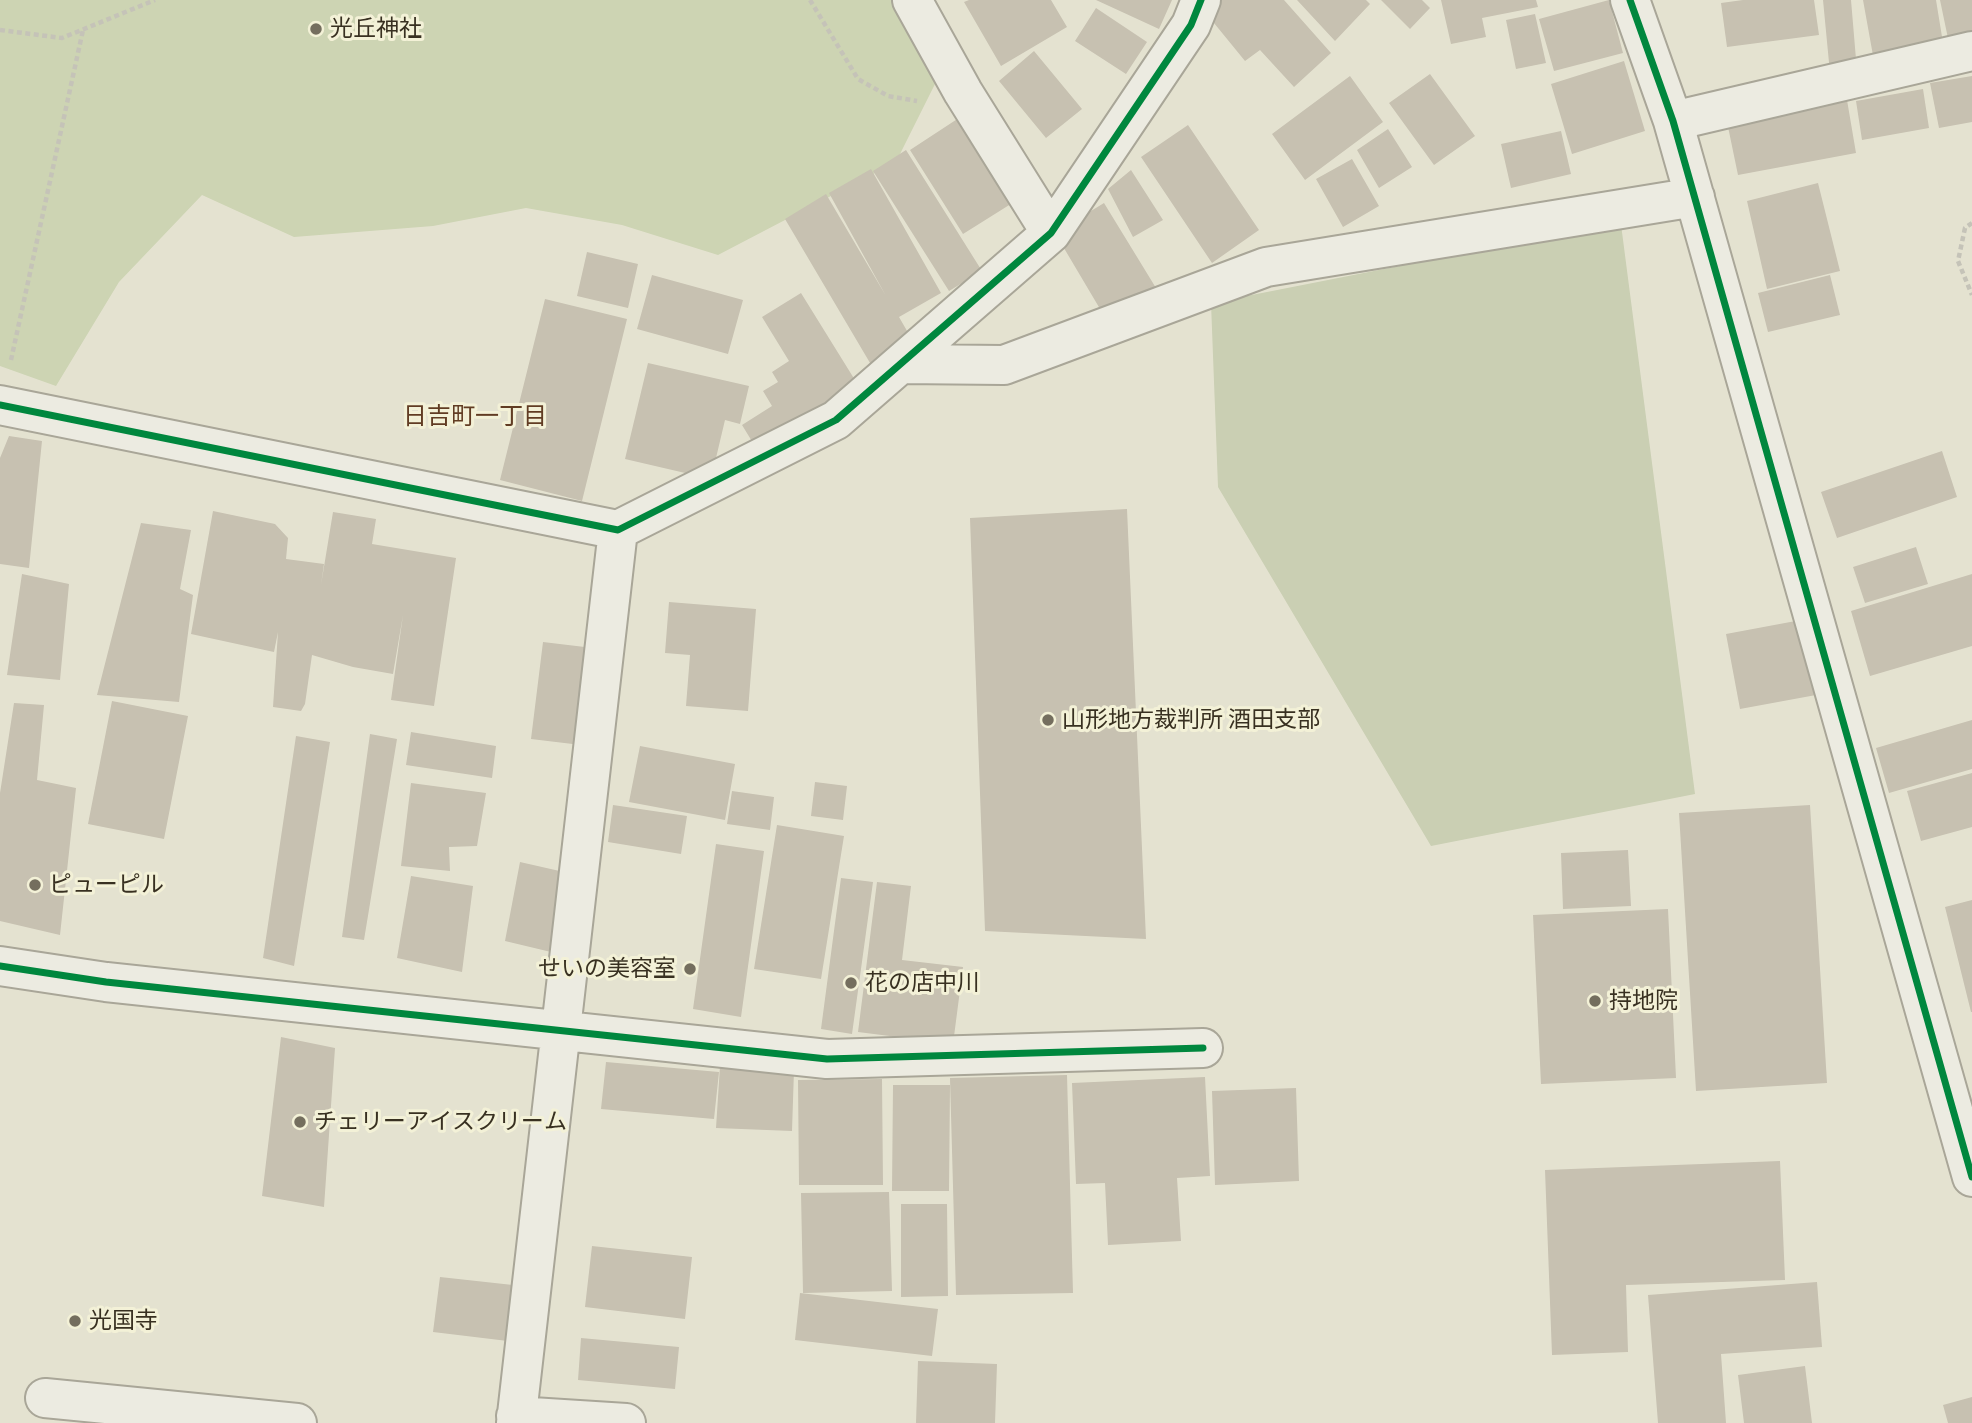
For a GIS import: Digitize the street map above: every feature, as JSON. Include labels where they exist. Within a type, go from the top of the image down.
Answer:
[{"type":"street","points":[[912,0],[963,92],[1051,233]]},
{"type":"street","points":[[1,406],[618,530],[836,420],[1051,233],[1191,25],[1201,0]]},
{"type":"street","points":[[1630,0],[1695,197],[1972,1177]]},
{"type":"street","points":[[1672,121],[1972,51]]},
{"type":"street","points":[[901,364],[1004,365],[1266,267],[1695,197]]},
{"type":"street","points":[[618,530],[516,1419],[626,1423]]},
{"type":"street","points":[[0,965],[106,982],[827,1059],[1203,1048]]},
{"type":"street","points":[[45,1398],[297,1423]]},
{"type":"path","points":[[0,30],[62,38],[155,0]]},
{"type":"path","points":[[810,0],[858,79],[888,96]]},
{"type":"path","points":[[1,406],[83,30]]},
{"type":"path","points":[[1972,223],[1965,228],[1958,261],[1972,295]]},
{"type":"green space","points":[[0,0],[926,0],[941,72],[896,162],[718,255],[622,225],[526,208],[433,226],[294,237],[202,195],[119,282],[56,386],[0,366]]},
{"type":"green space","points":[[1619,209],[1695,794],[1431,846],[1218,487],[1211,303],[1618,223]]},
{"type":"building","points":[[1051,0],[1067,27],[1001,66],[964,2]]},
{"type":"building","points":[[1096,0],[1172,0],[1159,29]]},
{"type":"building","points":[[1220,0],[1284,0],[1331,53],[1294,87],[1260,50],[1245,61],[1205,12]]},
{"type":"building","points":[[1297,0],[1366,0],[1370,4],[1335,41]]},
{"type":"building","points":[[1381,0],[1422,0],[1430,8],[1410,29]]},
{"type":"building","points":[[1441,0],[1536,0],[1538,7],[1482,18],[1486,37],[1451,44]]},
{"type":"building","points":[[1609,0],[1623,53],[1554,71],[1539,19]]},
{"type":"building","points":[[1743,0],[1814,0],[1819,35],[1727,47],[1721,3]]},
{"type":"building","points":[[1823,0],[1851,0],[1857,71],[1830,73]]},
{"type":"building","points":[[1863,0],[1936,0],[1944,49],[1874,61]]},
{"type":"building","points":[[1940,0],[1972,0],[1972,43],[1950,48]]},
{"type":"building","points":[[1096,8],[1147,42],[1126,74],[1075,41]]},
{"type":"building","points":[[1535,14],[1546,63],[1516,69],[1506,20]]},
{"type":"building","points":[[1034,51],[1082,109],[1046,138],[999,81]]},
{"type":"building","points":[[1624,61],[1645,131],[1572,154],[1551,84]]},
{"type":"building","points":[[1430,74],[1475,136],[1434,165],[1389,103]]},
{"type":"building","points":[[1350,76],[1383,122],[1305,180],[1272,134]]},
{"type":"building","points":[[1972,76],[1972,122],[1939,128],[1930,83]]},
{"type":"building","points":[[1923,89],[1929,128],[1862,140],[1856,101]]},
{"type":"building","points":[[1847,100],[1856,153],[1738,175],[1727,122]]},
{"type":"building","points":[[968,112],[1022,197],[963,234],[910,150]]},
{"type":"building","points":[[1188,125],[1259,230],[1212,263],[1141,157]]},
{"type":"building","points":[[1388,129],[1412,167],[1379,188],[1357,150]]},
{"type":"building","points":[[1561,131],[1571,174],[1511,188],[1501,144]]},
{"type":"building","points":[[906,150],[982,271],[949,291],[873,171]]},
{"type":"building","points":[[1352,159],[1379,206],[1343,227],[1316,179]]},
{"type":"building","points":[[871,169],[941,293],[899,317],[914,343],[873,368],[785,219],[826,194],[886,296],[829,193]]},
{"type":"building","points":[[1131,170],[1163,220],[1133,237],[1108,189]]},
{"type":"building","points":[[1818,183],[1840,271],[1767,289],[1747,201]]},
{"type":"building","points":[[1104,203],[1156,288],[1106,319],[1055,233]]},
{"type":"building","points":[[587,252],[638,264],[628,308],[577,296]]},
{"type":"building","points":[[652,275],[743,300],[728,354],[637,329]]},
{"type":"building","points":[[1830,275],[1840,315],[1768,332],[1758,293]]},
{"type":"building","points":[[801,293],[863,393],[761,456],[742,425],[772,406],[763,391],[778,382],[772,372],[789,361],[762,317]]},
{"type":"building","points":[[545,299],[627,319],[582,501],[500,480]]},
{"type":"building","points":[[648,363],[749,386],[740,424],[725,420],[711,479],[625,459]]},
{"type":"building","points":[[9,436],[42,441],[29,568],[0,564],[0,458]]},
{"type":"building","points":[[1942,451],[1957,497],[1837,538],[1821,492]]},
{"type":"building","points":[[1127,509],[1146,939],[985,931],[970,518]]},
{"type":"building","points":[[213,511],[275,524],[288,538],[286,559],[324,564],[321,585],[333,512],[376,519],[372,544],[456,558],[434,706],[391,700],[403,615],[393,674],[353,667],[312,655],[305,704],[301,711],[273,707],[278,632],[274,652],[191,634]]},
{"type":"building","points":[[141,523],[191,530],[180,589],[193,595],[179,702],[97,695]]},
{"type":"building","points":[[1916,547],[1928,584],[1865,603],[1853,567]]},
{"type":"building","points":[[22,574],[69,584],[60,680],[7,675]]},
{"type":"building","points":[[1972,574],[1972,646],[1870,676],[1851,611]]},
{"type":"building","points":[[669,602],[756,609],[748,711],[686,706],[690,655],[665,653]]},
{"type":"building","points":[[1801,620],[1816,695],[1740,709],[1726,634]]},
{"type":"building","points":[[543,642],[593,648],[581,745],[531,739]]},
{"type":"building","points":[[112,701],[188,716],[164,839],[88,824]]},
{"type":"building","points":[[14,703],[44,705],[37,780],[76,788],[60,935],[0,921],[0,793]]},
{"type":"building","points":[[1972,720],[1972,769],[1889,793],[1876,748]]},
{"type":"building","points":[[411,732],[496,746],[492,778],[406,765]]},
{"type":"building","points":[[370,734],[397,739],[364,940],[342,937]]},
{"type":"building","points":[[296,736],[330,742],[294,966],[263,958]]},
{"type":"building","points":[[640,746],[735,764],[725,820],[629,802]]},
{"type":"building","points":[[1972,773],[1972,827],[1921,841],[1907,791]]},
{"type":"building","points":[[815,782],[847,786],[843,820],[811,816]]},
{"type":"building","points":[[411,783],[486,793],[477,846],[449,847],[450,871],[401,866]]},
{"type":"building","points":[[732,791],[774,797],[770,830],[727,824]]},
{"type":"building","points":[[613,805],[687,816],[681,854],[608,842]]},
{"type":"building","points":[[1810,805],[1827,1083],[1696,1091],[1679,813]]},
{"type":"building","points":[[777,825],[844,836],[821,979],[754,969]]},
{"type":"building","points":[[716,844],[764,851],[741,1017],[693,1009]]},
{"type":"building","points":[[1628,850],[1631,906],[1563,909],[1561,853]]},
{"type":"building","points":[[520,862],[564,872],[551,952],[505,941]]},
{"type":"building","points":[[411,876],[473,886],[462,972],[397,958]]},
{"type":"building","points":[[841,878],[873,882],[852,1034],[821,1029]]},
{"type":"building","points":[[877,882],[911,886],[902,960],[963,967],[953,1044],[858,1032]]},
{"type":"building","points":[[1972,900],[1972,1012],[1971,1012],[1945,907]]},
{"type":"building","points":[[1668,909],[1676,1078],[1541,1084],[1533,915]]},
{"type":"building","name":"チェリーアイスクリーム","points":[[281,1037],[335,1048],[324,1207],[262,1196]]},
{"type":"building","points":[[606,1062],[719,1072],[714,1119],[601,1109]]},
{"type":"building","points":[[720,1066],[794,1070],[792,1131],[716,1128]]},
{"type":"building","points":[[1067,1075],[1073,1293],[956,1295],[950,1078]]},
{"type":"building","points":[[1205,1077],[1210,1176],[1177,1178],[1181,1241],[1108,1245],[1105,1183],[1076,1184],[1072,1083]]},
{"type":"building","points":[[882,1079],[883,1185],[799,1185],[798,1080]]},
{"type":"building","points":[[893,1085],[950,1085],[949,1191],[892,1191]]},
{"type":"building","points":[[1296,1088],[1299,1181],[1215,1185],[1212,1091]]},
{"type":"building","points":[[1780,1161],[1785,1280],[1626,1285],[1628,1352],[1552,1355],[1545,1170]]},
{"type":"building","points":[[889,1192],[892,1291],[803,1293],[801,1193]]},
{"type":"building","points":[[901,1204],[947,1204],[948,1296],[901,1297]]},
{"type":"building","points":[[592,1246],[692,1257],[685,1319],[585,1307]]},
{"type":"building","points":[[440,1277],[522,1286],[516,1342],[433,1332]]},
{"type":"building","points":[[1817,1282],[1822,1347],[1721,1354],[1726,1423],[1658,1423],[1648,1295]]},
{"type":"building","points":[[800,1293],[938,1309],[932,1356],[795,1340]]},
{"type":"building","points":[[581,1338],[679,1347],[675,1389],[578,1380]]},
{"type":"building","points":[[918,1361],[997,1364],[995,1423],[916,1423]]},
{"type":"building","points":[[1805,1366],[1812,1423],[1744,1423],[1738,1375]]},
{"type":"building","points":[[1972,1397],[1972,1423],[1948,1423],[1943,1405]]},
{"type":"cycle path","points":[[0,405],[618,530],[836,420],[1051,233],[1191,25],[1201,0]]},
{"type":"cycle path","points":[[1630,0],[1673,121],[1972,1177]]},
{"type":"cycle path","points":[[0,966],[106,982],[827,1059],[1203,1048]]},
{"type":"place","name":"光丘神社","points":[[316,29]]},
{"type":"place","name":"山形地方裁判所 酒田支部","points":[[1048,720]]},
{"type":"place","name":"ピューピル","points":[[35,885]]},
{"type":"place","name":"せいの美容室","points":[[690,969]]},
{"type":"place","name":"花の店中川","points":[[851,983]]},
{"type":"place","name":"持地院","points":[[1595,1001]]},
{"type":"place","name":"チェリーアイスクリーム","points":[[300,1122]]},
{"type":"place","name":"光国寺","points":[[75,1321]]},
{"type":"district","name":"日吉町一丁目","points":[[475,417]]}]
